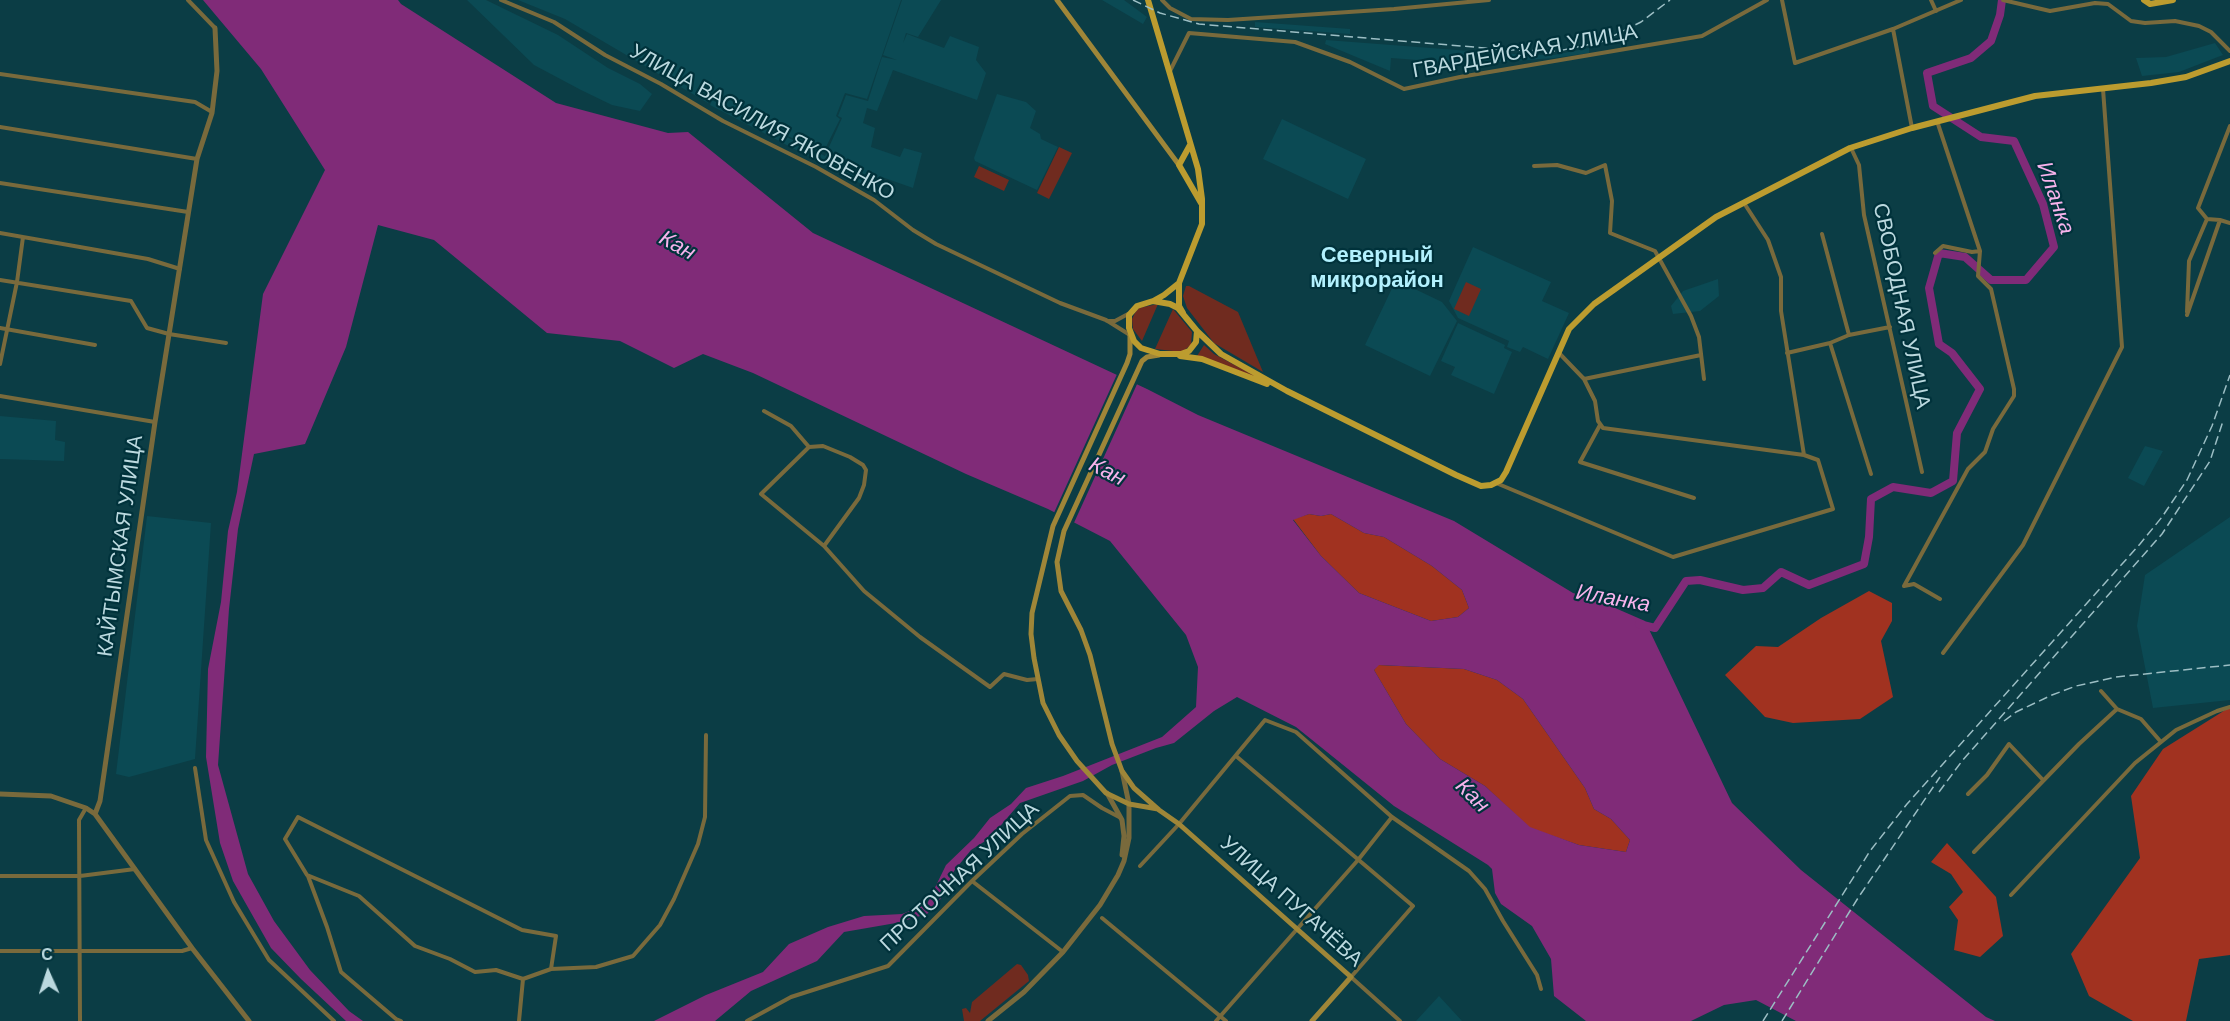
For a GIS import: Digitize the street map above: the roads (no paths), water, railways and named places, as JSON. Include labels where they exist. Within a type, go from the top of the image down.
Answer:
[{"type":"main road","points":[[1057,0],[1179,165],[1203,209]]},
{"type":"main road","points":[[1148,0],[1198,169],[1203,209],[1202,224],[1179,283],[1179,306],[1183,313],[1197,331],[1221,354],[1287,391],[1481,486],[1496,483],[1506,472],[1569,329],[1582,315],[1716,217],[1850,148],[1912,128],[2035,96],[2151,83],[2186,76],[2230,61]]},
{"type":"main road","points":[[2144,0],[2150,4],[2173,0]]},
{"type":"main road","points":[[1179,165],[1191,144]]},
{"type":"main road","points":[[1159,810],[1129,804],[1106,793],[1077,761],[1059,735],[1047,711],[1038,679],[1032,641],[1032,613],[1053,526],[1130,354],[1128,321],[1132,310],[1164,295],[1179,283]]},
{"type":"main road","points":[[1152,301],[1170,304],[1183,313]]},
{"type":"main road","points":[[1130,335],[1141,348],[1161,354],[1181,354],[1190,351],[1196,342],[1197,331]]},
{"type":"main road","name":"УЛИЦА ПУГАЧЁВА","points":[[1161,354],[1147,357],[1138,368],[1064,531],[1057,562],[1061,591],[1081,630],[1112,744],[1122,771],[1134,788],[1179,824],[1351,977]]},
{"type":"main road","points":[[1170,354],[1203,359],[1287,391]]},
{"type":"main road","points":[[1312,1021],[1351,977]]},
{"type":"street","points":[[188,0],[215,28]]},
{"type":"street","name":"УЛИЦА ВАСИЛИЯ ЯКОВЕНКО","points":[[501,0],[554,22],[605,55],[661,84],[723,121],[816,167],[874,200],[913,231],[936,244],[1060,303],[1106,320],[1130,335]]},
{"type":"street","points":[[1162,0],[1170,8],[1191,19],[1228,20],[1489,0]]},
{"type":"street","name":"ГВАРДЕЙСКАЯ УЛИЦА","points":[[1169,72],[1189,33],[1295,42],[1350,63],[1404,89],[1460,77],[1702,36],[1767,0]]},
{"type":"street","points":[[1782,0],[1795,63],[1893,29],[1961,0]]},
{"type":"street","points":[[1931,0],[1936,10]]},
{"type":"street","points":[[2003,0],[2050,11],[2095,3],[2108,4],[2131,21],[2145,23],[2175,21],[2199,26],[2211,32],[2230,51]]},
{"type":"street","name":"КАЙТЫМСКАЯ УЛИЦА","points":[[95,814],[100,801],[188,212],[197,159],[212,113],[217,71],[215,28]]},
{"type":"street","points":[[1893,29],[1912,128]]},
{"type":"street","points":[[0,74],[195,102],[212,113]]},
{"type":"street","points":[[1944,653],[2024,544],[2122,347],[2103,88]]},
{"type":"street","points":[[1939,120],[1980,251],[1978,271],[1981,280],[1991,289],[2014,389],[2014,396],[1995,425],[1985,452],[1968,469],[1904,585],[1914,584],[1940,599]]},
{"type":"street","points":[[2230,126],[2198,208],[2207,219],[2230,223]]},
{"type":"street","points":[[0,127],[197,159]]},
{"type":"street","name":"СВОБОДНАЯ УЛИЦА","points":[[1850,148],[1859,165],[1864,215],[1922,472]]},
{"type":"street","points":[[1534,166],[1557,165],[1586,173],[1605,165],[1612,201],[1610,233],[1655,251],[1691,316],[1699,337],[1704,379]]},
{"type":"street","points":[[0,183],[188,212]]},
{"type":"street","points":[[1743,202],[1768,240],[1781,277],[1781,311],[1804,455]]},
{"type":"street","points":[[2207,219],[2189,261],[2187,315],[2220,220]]},
{"type":"street","points":[[0,233],[148,259],[180,268]]},
{"type":"street","points":[[1822,234],[1850,335]]},
{"type":"street","points":[[0,364],[17,282],[23,237]]},
{"type":"street","points":[[1935,253],[1943,246],[1972,252],[1980,251]]},
{"type":"street","points":[[0,280],[131,301],[147,328],[226,343]]},
{"type":"street","points":[[1106,320],[1115,321],[1124,318],[1132,310]]},
{"type":"street","points":[[1787,353],[1830,343],[1850,335],[1890,327]]},
{"type":"street","points":[[0,328],[94,345]]},
{"type":"street","points":[[1830,343],[1872,474]]},
{"type":"street","points":[[1558,352],[1584,379],[1595,402],[1600,425],[1580,462],[1694,498]]},
{"type":"street","points":[[1584,379],[1701,355]]},
{"type":"street","points":[[0,396],[155,422]]},
{"type":"street","points":[[764,411],[791,426],[809,447]]},
{"type":"street","points":[[1496,483],[1673,557],[1833,509],[1818,460],[1804,455],[1603,428],[1600,425]]},
{"type":"street","points":[[824,546],[859,498],[866,470],[863,465],[850,457],[823,446],[809,447],[761,494],[824,546],[864,591],[920,637],[990,687],[1004,674],[1027,681],[1038,679]]},
{"type":"street","points":[[2101,691],[2117,709],[2141,719],[2161,742]]},
{"type":"street","points":[[2011,895],[2135,763],[2176,730],[2230,707]]},
{"type":"street","points":[[1974,852],[2079,744],[2117,709]]},
{"type":"street","points":[[1140,866],[1179,824],[1265,720],[1296,732],[1392,817],[1469,871],[1485,889],[1537,975],[1541,989]]},
{"type":"street","points":[[307,875],[359,896],[416,946],[476,972],[496,970],[523,979],[551,969],[596,967],[633,956],[660,926],[698,844],[705,817],[706,735]]},
{"type":"street","points":[[1968,794],[1987,775],[2009,744],[2043,780]]},
{"type":"street","points":[[1236,756],[1413,906],[1351,977]]},
{"type":"street","points":[[195,768],[206,840],[234,902],[268,960],[334,1021]]},
{"type":"street","points":[[988,1021],[1024,992],[1063,952],[1108,894],[1120,871],[1130,838],[1129,804],[1122,771]]},
{"type":"street","points":[[1106,793],[1122,818],[1124,836],[1120,871]]},
{"type":"street","points":[[0,795],[51,796],[86,808],[95,814],[192,948],[249,1021]]},
{"type":"street","name":"ПРОТОЧНАЯ УЛИЦА","points":[[747,1021],[791,997],[888,966],[1022,834],[1070,796],[1083,795],[1122,818]]},
{"type":"street","points":[[80,1021],[79,820],[86,808]]},
{"type":"street","points":[[401,1021],[340,972],[327,927],[307,875],[285,839],[298,817],[522,930],[556,936],[551,969]]},
{"type":"street","points":[[1216,1021],[1358,860],[1392,817]]},
{"type":"street","points":[[0,876],[80,876],[136,868]]},
{"type":"street","points":[[972,881],[1063,952]]},
{"type":"street","points":[[1102,918],[1226,1021]]},
{"type":"street","points":[[0,951],[182,951],[192,948]]},
{"type":"street","name":"УЛИЦА ПУГАЧЁВА","points":[[1351,977],[1400,1021]]},
{"type":"street","points":[[519,1021],[523,979]]},
{"type":"water","name":"Кан","points":[[203,0],[398,0],[556,103],[668,133],[688,132],[813,233],[1198,415],[1454,521],[1573,593],[1599,601],[1645,621],[1732,803],[1801,870],[1986,1017],[1995,1021],[1796,1021],[1756,1000],[1724,1005],[1691,1021],[1586,1021],[1554,996],[1551,959],[1532,926],[1501,904],[1495,893],[1492,869],[1488,865],[1394,806],[1296,727],[1237,697],[1214,711],[1174,743],[1112,765],[1083,781],[1020,803],[990,838],[971,850],[954,871],[945,894],[927,914],[896,923],[844,932],[817,961],[751,991],[715,1021],[654,1021],[706,995],[763,972],[789,944],[828,927],[864,916],[902,914],[927,904],[946,865],[974,838],[990,818],[1011,804],[1026,788],[1162,737],[1196,707],[1198,667],[1186,635],[1110,541],[1048,509],[966,474],[753,373],[703,354],[674,368],[620,341],[547,333],[434,240],[378,225],[346,347],[305,444],[254,454],[238,529],[229,609],[218,765],[248,874],[274,921],[310,970],[349,1011],[363,1021],[346,1021],[271,948],[233,881],[220,843],[206,757],[208,669],[221,602],[228,531],[237,492],[263,294],[325,170],[261,69]],"holes":[[[1309,514],[1321,516],[1331,514],[1364,533],[1384,537],[1432,566],[1462,590],[1469,608],[1458,617],[1431,621],[1359,593],[1321,556],[1293,520]],[[1379,665],[1464,669],[1497,680],[1523,699],[1585,788],[1594,809],[1611,819],[1630,840],[1626,852],[1579,845],[1530,827],[1485,786],[1440,759],[1406,724],[1374,670]]]},
{"type":"waterway","name":"Иланка","points":[[1639,624],[1655,628],[1686,581],[1700,580],[1743,590],[1763,588],[1781,572],[1809,585],[1864,564],[1869,537],[1871,499],[1893,487],[1931,493],[1953,481],[1957,433],[1980,389],[1952,353],[1939,344],[1929,288],[1939,253],[1965,257],[1991,280],[2026,280],[2054,247],[2043,204],[2014,141],[1981,137],[1933,106],[1927,73],[1971,58],[1991,41],[2000,15],[2002,0]]},
{"type":"railway","points":[[1133,0],[1160,13],[1199,24],[1509,50],[1558,51],[1601,42],[1641,22],[1670,0]]},
{"type":"railway","points":[[1763,1021],[1870,851],[1907,804],[2162,517],[2187,480],[2212,426],[2230,375]]},
{"type":"railway","points":[[1939,792],[1962,761],[2162,534],[2210,461],[2223,421]]},
{"type":"railway","points":[[2004,721],[2016,712],[2076,686],[2116,677],[2230,665]]},
{"type":"railway","points":[[1782,1021],[1858,898],[1940,777]]},
{"type":"district","name":"Северный микрорайон","points":[[1377,268]]}]
